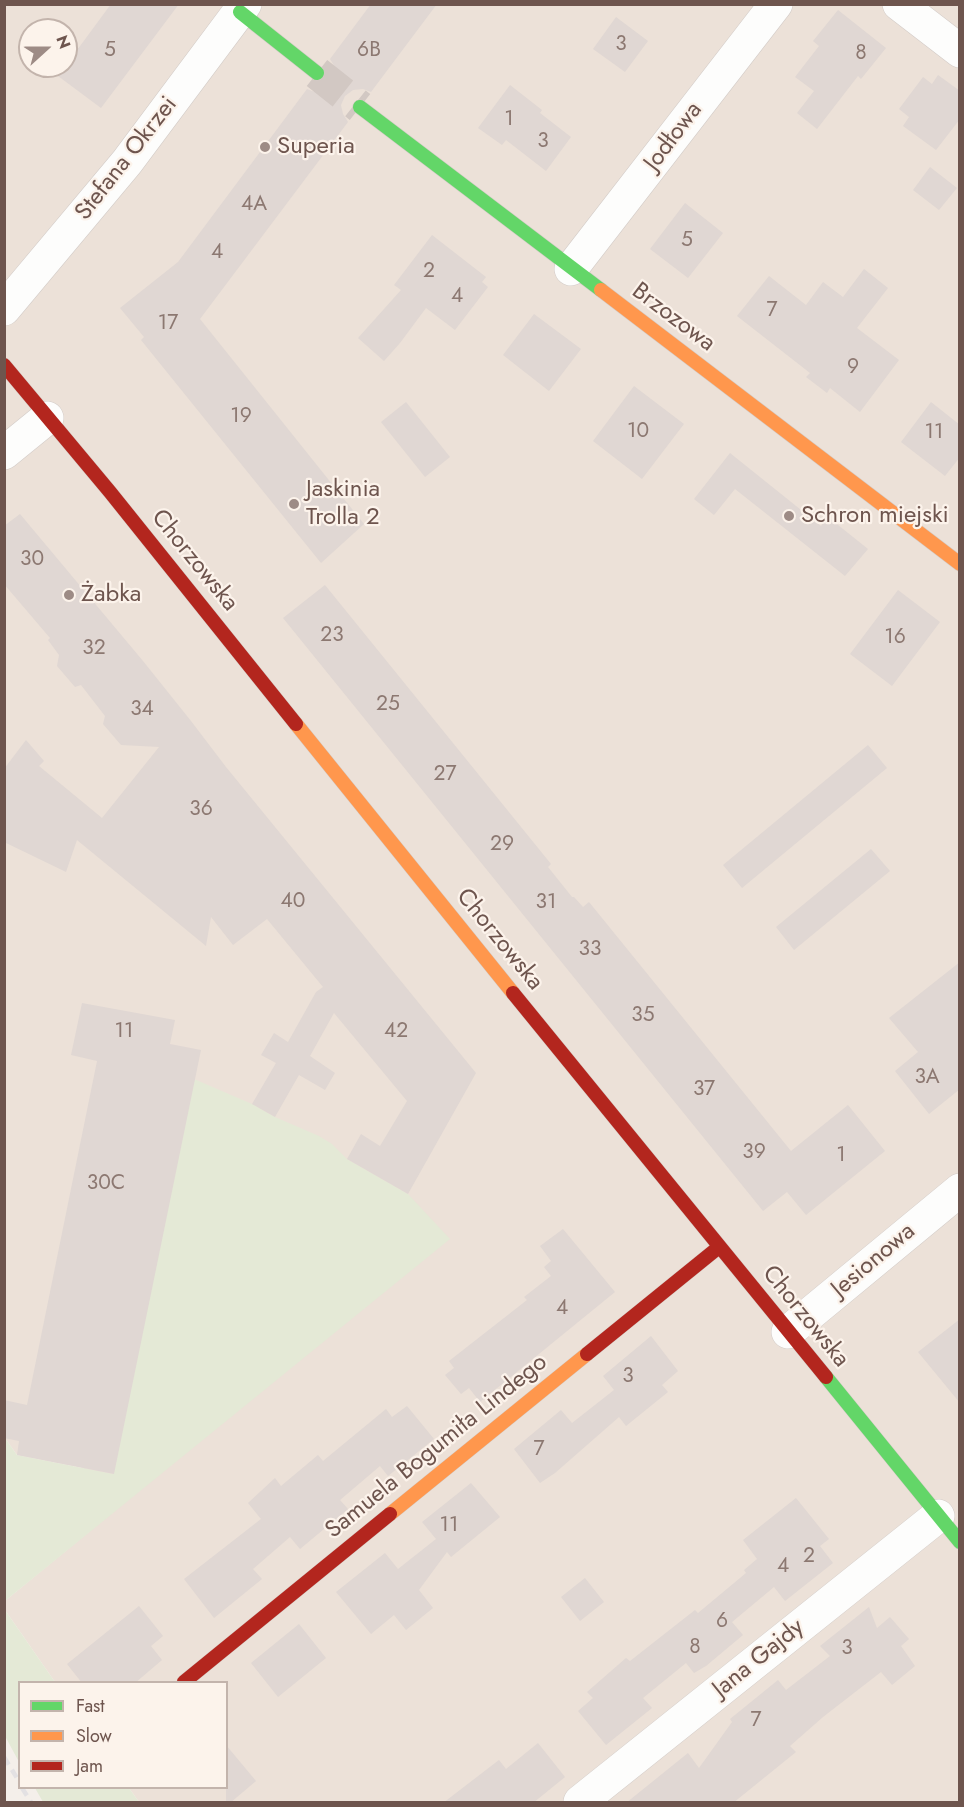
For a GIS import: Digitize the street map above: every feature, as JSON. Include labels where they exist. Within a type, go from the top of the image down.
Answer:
[{"type":"street","name":"Jodłowa","points":[[571,269],[776,4]]},
{"type":"street","points":[[899,4],[960,51]]},
{"type":"street","points":[[243,8],[317,73]]},
{"type":"street","name":"Stefana Okrzei","points":[[4,309],[127,162],[243,8]]},
{"type":"street","name":"Brzozowa","points":[[360,107],[960,564]]},
{"type":"street","name":"Chorzowska","points":[[4,365],[110,492],[960,1542]]},
{"type":"street","points":[[4,453],[47,418]]},
{"type":"street","name":"Jesionowa","points":[[788,1332],[960,1190]]},
{"type":"street","name":"Samuela Bogumiła Lindego","points":[[186,1681],[719,1246]]},
{"type":"street","name":"Jana Gajdy","points":[[580,1803],[938,1516]]},
{"type":"shaded area","points":[[5,5],[959,5],[959,1802],[139,1802],[130,1789],[228,1789],[228,1681],[54,1681],[5,1610],[5,1601],[108,1516],[83,1468],[17,1455],[5,1438]]},
{"type":"green space","points":[[194,1079],[252,1104],[332,1144],[347,1159],[408,1194],[450,1239],[5,1601],[5,1438],[17,1455],[113,1474]]},
{"type":"green space","points":[[5,1610],[54,1681],[18,1681],[18,1760],[5,1736]]},
{"type":"green space","points":[[36,1789],[130,1789],[139,1802],[43,1802]]},
{"type":"building","points":[[111,4],[179,4],[101,108],[61,78],[78,78],[78,49]]},
{"type":"building","points":[[371,4],[437,4],[371,92],[363,89],[353,90],[345,96],[341,105],[348,122],[200,319],[364,524],[321,563],[141,340],[144,337],[120,308],[178,262],[307,89],[315,92],[323,91],[331,85],[336,75],[335,67],[330,59]]},
{"type":"building","points":[[838,10],[886,48],[861,79],[858,76],[817,129],[797,113],[814,91],[795,77],[819,46],[813,41]]},
{"type":"building","points":[[616,17],[648,41],[625,72],[593,49]]},
{"type":"building","points":[[938,75],[960,91],[960,119],[936,150],[903,126],[909,117],[899,109],[923,77],[932,84]]},
{"type":"building","points":[[510,85],[542,110],[540,113],[571,137],[546,171],[506,140],[502,145],[478,128]]},
{"type":"building","points":[[930,167],[957,188],[939,210],[913,190]]},
{"type":"building","points":[[685,203],[723,233],[688,278],[650,249]]},
{"type":"building","points":[[432,235],[486,277],[482,282],[488,287],[455,330],[426,308],[384,361],[358,338],[401,290],[394,285]]},
{"type":"building","points":[[864,269],[888,288],[857,328],[899,360],[860,412],[830,388],[827,393],[806,377],[810,373],[737,316],[769,276],[806,305],[823,282],[843,297]]},
{"type":"building","points":[[534,314],[581,349],[549,391],[503,355]]},
{"type":"building","points":[[634,386],[684,424],[642,479],[593,441]]},
{"type":"building","points":[[406,402],[450,457],[425,477],[381,422]]},
{"type":"building","points":[[931,402],[960,425],[960,457],[945,476],[901,442]]},
{"type":"building","name":"Schron miejski","points":[[730,453],[821,526],[828,517],[868,549],[845,576],[735,489],[714,515],[694,499]]},
{"type":"building","points":[[20,514],[143,661],[226,767],[476,1073],[408,1194],[347,1159],[361,1134],[380,1146],[407,1101],[334,1013],[310,1056],[335,1073],[325,1090],[299,1075],[275,1117],[252,1104],[276,1063],[261,1055],[274,1033],[288,1042],[316,992],[323,987],[267,919],[233,945],[211,917],[206,946],[77,840],[66,872],[4,842],[4,769],[26,740],[44,761],[39,766],[102,818],[159,747],[121,745],[103,724],[105,716],[81,685],[75,687],[57,666],[59,655],[48,640],[50,638],[4,584],[4,526]]},
{"type":"building","points":[[325,585],[551,864],[548,867],[572,897],[583,907],[589,902],[791,1151],[848,1105],[885,1151],[806,1215],[787,1192],[763,1211],[283,618]]},
{"type":"building","points":[[898,590],[940,622],[892,686],[850,654]]},
{"type":"building","points":[[868,745],[887,768],[742,888],[723,865]]},
{"type":"building","points":[[871,849],[890,871],[794,950],[776,927]]},
{"type":"building","points":[[960,962],[960,1089],[929,1114],[895,1071],[918,1052],[889,1018]]},
{"type":"building","points":[[82,1003],[175,1020],[170,1044],[201,1050],[114,1474],[17,1455],[19,1441],[4,1438],[4,1400],[27,1405],[97,1061],[71,1055]]},
{"type":"building","points":[[563,1229],[615,1292],[480,1402],[469,1388],[461,1394],[445,1375],[454,1368],[449,1361],[527,1300],[524,1297],[551,1276],[544,1267],[551,1261],[540,1246]]},
{"type":"building","points":[[960,1319],[960,1403],[918,1352]]},
{"type":"building","points":[[651,1336],[678,1371],[662,1385],[668,1392],[626,1426],[619,1417],[555,1473],[540,1483],[514,1449],[561,1410],[572,1423],[614,1390],[603,1376]]},
{"type":"building","points":[[407,1406],[434,1439],[388,1476],[380,1466],[340,1500],[348,1509],[300,1549],[290,1537],[253,1569],[262,1579],[214,1618],[184,1579],[261,1519],[248,1503],[275,1478],[281,1486],[318,1455],[323,1461],[386,1409],[392,1417]]},
{"type":"building","points":[[471,1483],[500,1517],[451,1557],[447,1552],[419,1590],[433,1608],[406,1630],[394,1615],[371,1634],[336,1592],[385,1553],[398,1569],[436,1539],[422,1522]]},
{"type":"building","points":[[796,1498],[829,1539],[820,1546],[833,1563],[785,1601],[774,1587],[732,1622],[743,1635],[706,1666],[694,1673],[686,1663],[643,1698],[652,1708],[606,1745],[578,1711],[593,1698],[587,1692],[626,1658],[630,1661],[695,1610],[698,1613],[746,1573],[744,1570],[757,1559],[743,1540]]},
{"type":"building","points":[[585,1578],[604,1602],[580,1621],[561,1597]]},
{"type":"building","points":[[139,1606],[163,1636],[151,1646],[162,1660],[137,1681],[80,1681],[67,1664]]},
{"type":"building","points":[[869,1607],[877,1628],[890,1617],[909,1639],[901,1646],[915,1666],[892,1685],[881,1672],[790,1746],[796,1752],[733,1803],[626,1803],[688,1753],[699,1768],[732,1722],[730,1719],[778,1680],[786,1690],[830,1656],[820,1646]]},
{"type":"building","points":[[299,1624],[326,1658],[278,1697],[251,1663]]},
{"type":"building","points":[[538,1743],[565,1777],[533,1803],[443,1803],[499,1760],[506,1769]]},
{"type":"building","points":[[228,1747],[256,1781],[230,1803],[226,1803]]},
{"type":"tunnel","points":[[317,73],[360,107]]},
{"type":"railway","points":[[4,1757],[18,1780]]},
{"type":"railway","points":[[23,1789],[31,1802]]},
{"type":"traffic: fast","points":[[240,12],[317,73]]},
{"type":"traffic: fast","points":[[360,107],[601,290]]},
{"type":"traffic: fast","points":[[826,1377],[960,1542]]},
{"type":"traffic: slow","points":[[601,290],[960,564]]},
{"type":"traffic: slow","points":[[296,724],[513,993]]},
{"type":"traffic: slow","points":[[390,1514],[587,1354]]},
{"type":"traffic: jam","points":[[4,365],[110,492],[296,724]]},
{"type":"traffic: jam","points":[[513,993],[826,1377]]},
{"type":"traffic: jam","points":[[587,1354],[719,1247]]},
{"type":"traffic: jam","points":[[185,1681],[390,1514]]},
{"type":"place","name":"Superia","points":[[265,147]]},
{"type":"place","name":"Jaskinia Trolla 2","points":[[294,504]]},
{"type":"place","name":"Schron miejski","points":[[789,516]]},
{"type":"place","name":"Żabka","points":[[69,595]]}]
